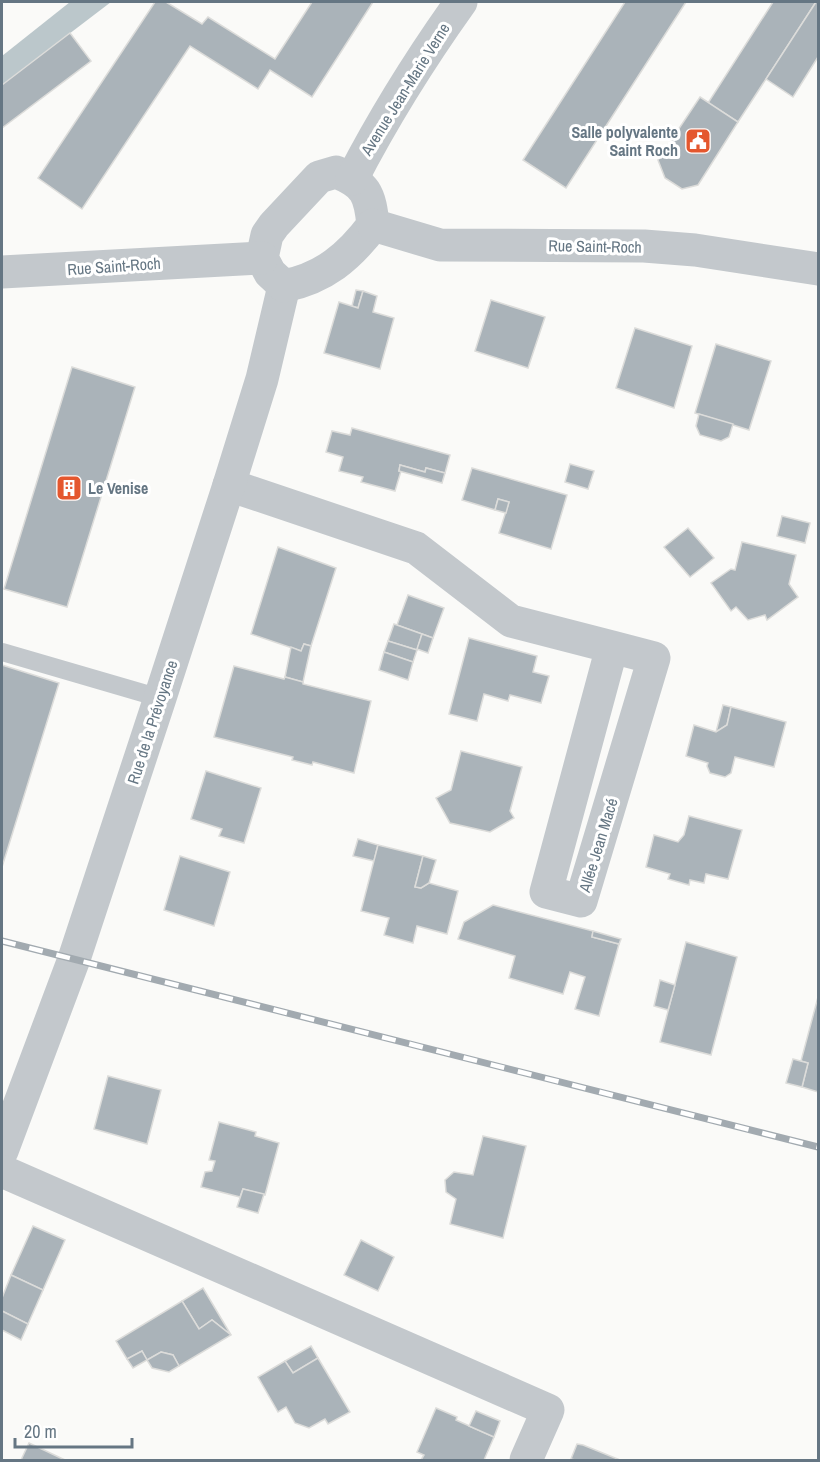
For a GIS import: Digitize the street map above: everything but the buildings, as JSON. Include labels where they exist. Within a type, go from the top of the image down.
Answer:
[{"type":"street","name":"Avenue Jean-Marie Verne","points":[[352,179],[371,142],[460,2]]},
{"type":"street","points":[[336,172],[360,184],[370,201],[373,225],[356,248],[334,265],[303,282],[284,286],[270,273],[261,258],[267,236],[274,225],[319,177],[336,172]]},
{"type":"street","name":"Rue Saint-Roch","points":[[373,225],[440,245],[644,246],[695,250],[819,269]]},
{"type":"street","name":"Rue Saint-Roch","points":[[2,272],[261,258]]},
{"type":"street","name":"Rue de la Prévoyance","points":[[2,1151],[74,959],[160,699],[262,379],[284,286]]},
{"type":"street","name":"Allée Jean Macé","points":[[229,485],[416,548],[511,621],[612,647],[654,658],[581,901],[546,892],[612,647]]},
{"type":"street","points":[[2,1171],[548,1410],[526,1461]]},
{"type":"lane","points":[[2,652],[160,699]]},
{"type":"shaded area","points":[[70,2],[111,2],[2,85],[2,56]]},
{"type":"railway","points":[[2,941],[818,1147]]},
{"type":"place","name":"Salle polyvalente Saint Roch","points":[[698,141]]},
{"type":"place","name":"Le Venise","points":[[69,488]]}]
